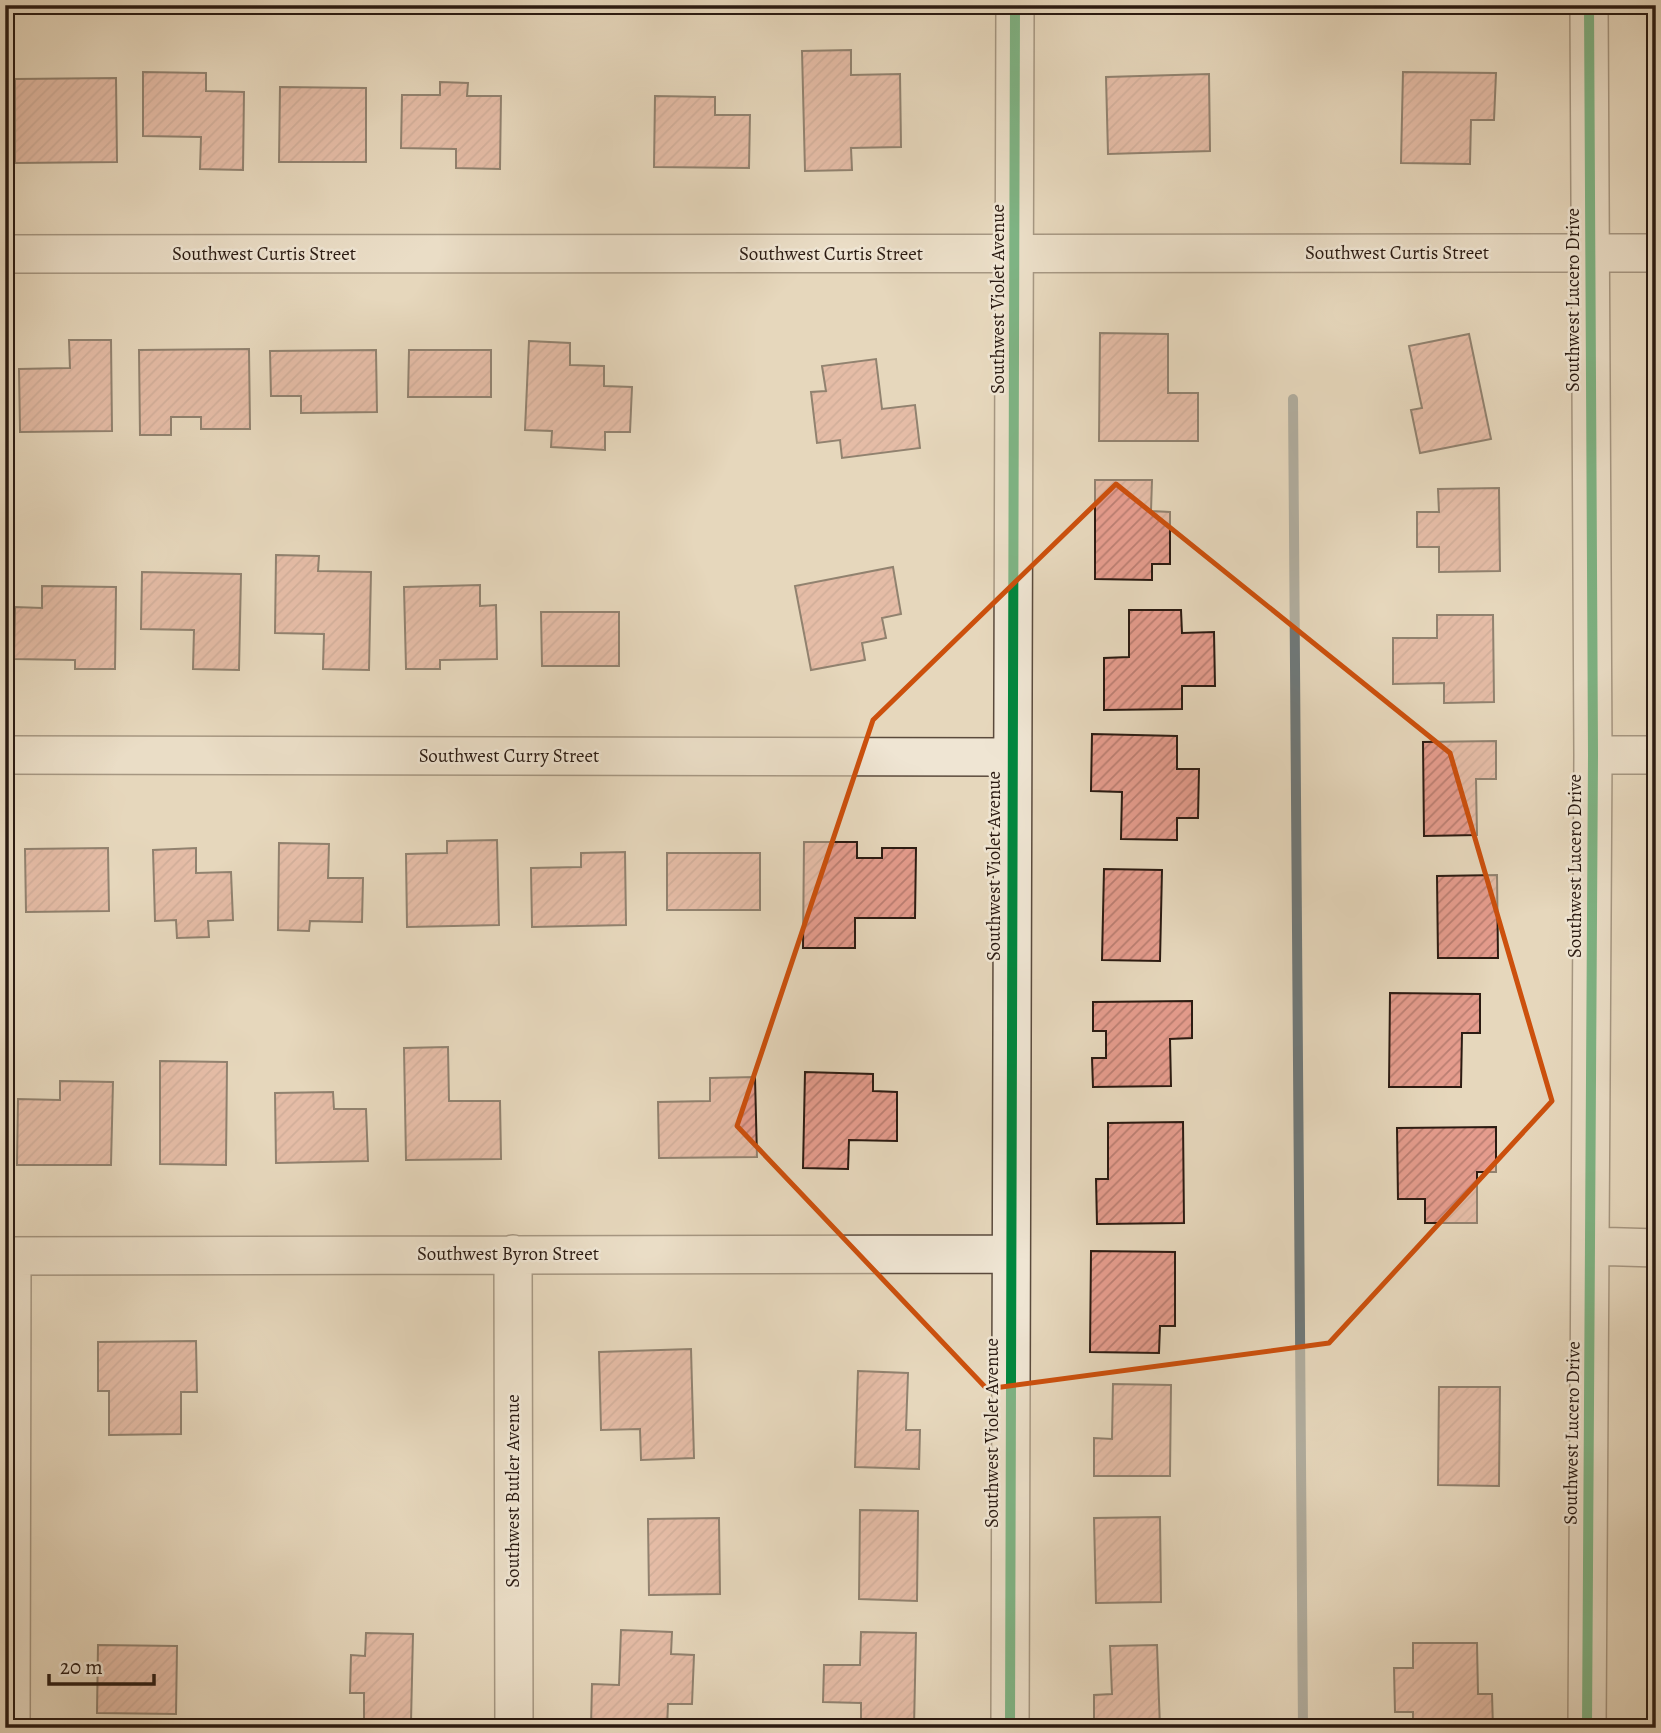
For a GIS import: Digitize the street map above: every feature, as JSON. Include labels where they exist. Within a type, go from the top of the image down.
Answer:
[{"type":"street","name":"Southwest Violet Avenue","points":[[1010,1728],[1012,757],[1017,254],[1015,5]]},
{"type":"street","name":"Southwest Lucero Drive","points":[[1587,1728],[1593,755],[1589,5]]},
{"type":"street","name":"Southwest Curtis Street","points":[[5,254],[1656,253]]},
{"type":"street","name":"Southwest Curry Street","points":[[5,755],[1012,757]]},
{"type":"street","points":[[1593,755],[1656,755]]},
{"type":"street","points":[[1591,1246],[1656,1248]]},
{"type":"street","name":"Southwest Butler Avenue","points":[[513,1254],[514,1728]]},
{"type":"street","name":"Southwest Byron Street","points":[[9,1256],[1010,1254]]},
{"type":"street","points":[[9,1256],[12,1728]]},
{"type":"highlighted area","points":[[1116,484],[1450,753],[1552,1101],[1329,1343],[987,1389],[737,1126],[873,720]]},
{"type":"building","points":[[851,50],[851,75],[900,74],[901,147],[851,148],[852,170],[805,171],[802,51]]},
{"type":"building","points":[[143,72],[206,73],[206,91],[244,92],[243,170],[200,169],[201,137],[143,136]]},
{"type":"building","points":[[1403,72],[1496,73],[1494,120],[1471,120],[1470,164],[1401,163]]},
{"type":"building","points":[[1209,74],[1210,151],[1108,154],[1106,77]]},
{"type":"building","points":[[116,78],[117,162],[15,163],[15,79]]},
{"type":"building","points":[[440,82],[468,83],[467,96],[501,96],[500,169],[456,168],[456,149],[401,148],[402,95],[440,95]]},
{"type":"building","points":[[280,87],[366,88],[366,162],[279,162]]},
{"type":"building","points":[[655,96],[715,97],[715,115],[750,115],[749,168],[654,167]]},
{"type":"building","points":[[1100,333],[1168,334],[1168,393],[1198,393],[1198,441],[1099,441]]},
{"type":"building","points":[[1469,334],[1491,439],[1420,453],[1411,410],[1422,408],[1409,346]]},
{"type":"building","points":[[69,340],[111,340],[112,431],[20,432],[19,369],[70,368]]},
{"type":"building","points":[[529,341],[570,343],[570,365],[604,366],[604,386],[632,387],[630,432],[605,432],[605,450],[551,447],[552,431],[525,430]]},
{"type":"building","points":[[249,349],[250,429],[201,429],[201,417],[171,417],[171,435],[140,435],[139,350]]},
{"type":"building","points":[[376,350],[377,412],[301,413],[301,396],[271,396],[270,351]]},
{"type":"building","points":[[409,350],[491,350],[491,397],[408,397]]},
{"type":"building","points":[[876,359],[882,409],[915,405],[920,448],[842,458],[840,440],[817,443],[811,392],[826,391],[822,366]]},
{"type":"building","points":[[1095,480],[1152,480],[1151,511],[1170,512],[1170,564],[1152,564],[1152,580],[1095,579]]},
{"type":"building","points":[[1499,488],[1500,571],[1439,572],[1439,547],[1417,547],[1417,512],[1439,512],[1438,489]]},
{"type":"building","points":[[276,555],[319,556],[318,571],[371,572],[369,670],[323,669],[324,634],[275,633]]},
{"type":"building","points":[[893,567],[901,614],[882,618],[886,638],[862,643],[865,660],[811,670],[795,586]]},
{"type":"building","points":[[142,572],[241,574],[239,670],[193,669],[194,630],[141,629]]},
{"type":"building","points":[[480,585],[480,606],[496,605],[497,659],[440,660],[440,669],[406,669],[404,587]]},
{"type":"building","points":[[42,586],[116,587],[115,669],[75,669],[75,660],[14,659],[15,607],[42,608]]},
{"type":"building","points":[[1129,610],[1181,610],[1182,633],[1214,632],[1215,686],[1182,686],[1182,709],[1104,710],[1104,658],[1129,657]]},
{"type":"building","points":[[541,612],[619,612],[619,666],[542,666]]},
{"type":"building","points":[[1437,615],[1493,615],[1494,702],[1444,703],[1444,683],[1393,684],[1393,638],[1437,638]]},
{"type":"building","points":[[1092,734],[1177,736],[1177,769],[1199,769],[1198,818],[1177,818],[1177,840],[1121,839],[1122,792],[1091,791]]},
{"type":"building","points":[[1496,741],[1496,779],[1476,779],[1477,835],[1424,836],[1423,742]]},
{"type":"building","points":[[497,840],[499,925],[407,927],[406,854],[447,853],[447,841]]},
{"type":"building","points":[[804,842],[857,842],[857,858],[882,858],[882,848],[916,848],[915,918],[855,918],[855,948],[803,948]]},
{"type":"building","points":[[279,843],[329,844],[328,878],[363,878],[362,922],[310,921],[309,931],[278,930]]},
{"type":"building","points":[[1652,845],[1656,845],[1654,905]]},
{"type":"building","points":[[108,848],[109,911],[26,912],[25,849]]},
{"type":"building","points":[[196,848],[196,873],[231,872],[233,920],[208,921],[209,937],[177,938],[176,920],[155,921],[153,850]]},
{"type":"building","points":[[625,852],[626,925],[532,927],[531,868],[581,867],[581,853]]},
{"type":"building","points":[[667,853],[760,853],[760,910],[667,910]]},
{"type":"building","points":[[1104,869],[1162,870],[1160,961],[1102,960]]},
{"type":"building","points":[[1497,875],[1498,958],[1438,958],[1437,876]]},
{"type":"building","points":[[1390,993],[1480,994],[1480,1033],[1462,1033],[1461,1087],[1389,1087]]},
{"type":"building","points":[[1192,1001],[1192,1038],[1170,1039],[1171,1086],[1093,1087],[1092,1058],[1106,1058],[1106,1031],[1093,1031],[1093,1002]]},
{"type":"building","points":[[448,1047],[449,1101],[500,1101],[501,1159],[406,1160],[404,1048]]},
{"type":"building","points":[[160,1061],[227,1062],[226,1165],[160,1164]]},
{"type":"building","points":[[805,1072],[873,1074],[873,1091],[897,1092],[897,1141],[849,1140],[848,1169],[803,1168]]},
{"type":"building","points":[[755,1077],[757,1157],[659,1158],[658,1102],[710,1101],[710,1078]]},
{"type":"building","points":[[60,1081],[113,1082],[111,1165],[17,1165],[18,1099],[60,1100]]},
{"type":"building","points":[[333,1092],[334,1109],[366,1109],[368,1161],[276,1163],[275,1093]]},
{"type":"building","points":[[1183,1122],[1184,1223],[1097,1224],[1096,1179],[1108,1179],[1108,1123]]},
{"type":"building","points":[[1496,1127],[1496,1172],[1477,1172],[1477,1223],[1425,1223],[1425,1199],[1398,1199],[1397,1128]]},
{"type":"building","points":[[1091,1251],[1175,1252],[1175,1326],[1160,1326],[1159,1353],[1090,1352]]},
{"type":"building","points":[[196,1341],[197,1392],[181,1392],[181,1434],[109,1435],[109,1391],[98,1391],[98,1342]]},
{"type":"building","points":[[691,1349],[694,1458],[641,1460],[640,1429],[601,1430],[599,1352]]},
{"type":"building","points":[[858,1371],[908,1373],[906,1430],[920,1430],[919,1469],[855,1467]]},
{"type":"building","points":[[1113,1384],[1171,1385],[1170,1476],[1094,1476],[1094,1438],[1112,1439]]},
{"type":"building","points":[[1439,1387],[1500,1387],[1499,1486],[1438,1485]]},
{"type":"building","points":[[860,1510],[918,1511],[917,1601],[859,1599]]},
{"type":"building","points":[[1160,1517],[1161,1602],[1096,1603],[1094,1518]]},
{"type":"building","points":[[719,1518],[720,1594],[649,1595],[648,1519]]},
{"type":"building","points":[[621,1630],[672,1632],[671,1654],[694,1655],[692,1704],[668,1704],[667,1728],[591,1727],[592,1684],[619,1685]]},
{"type":"building","points":[[861,1632],[916,1633],[914,1727],[861,1726],[861,1703],[823,1702],[824,1665],[860,1665]]},
{"type":"building","points":[[366,1633],[413,1634],[411,1722],[364,1721],[364,1693],[350,1693],[351,1655],[365,1656]]},
{"type":"building","points":[[1413,1643],[1477,1643],[1478,1694],[1492,1694],[1493,1728],[1413,1728],[1413,1712],[1395,1712],[1394,1668],[1413,1668]]},
{"type":"building","points":[[98,1645],[177,1646],[176,1714],[97,1713]]},
{"type":"building","points":[[1157,1645],[1160,1728],[1094,1728],[1094,1695],[1112,1694],[1110,1646]]},
{"type":"waterway","points":[[1293,399],[1303,1728]]},
{"type":"cycle path","points":[[1010,1728],[1015,5]]},
{"type":"cycle path","points":[[1587,1728],[1593,755],[1589,5]]}]
